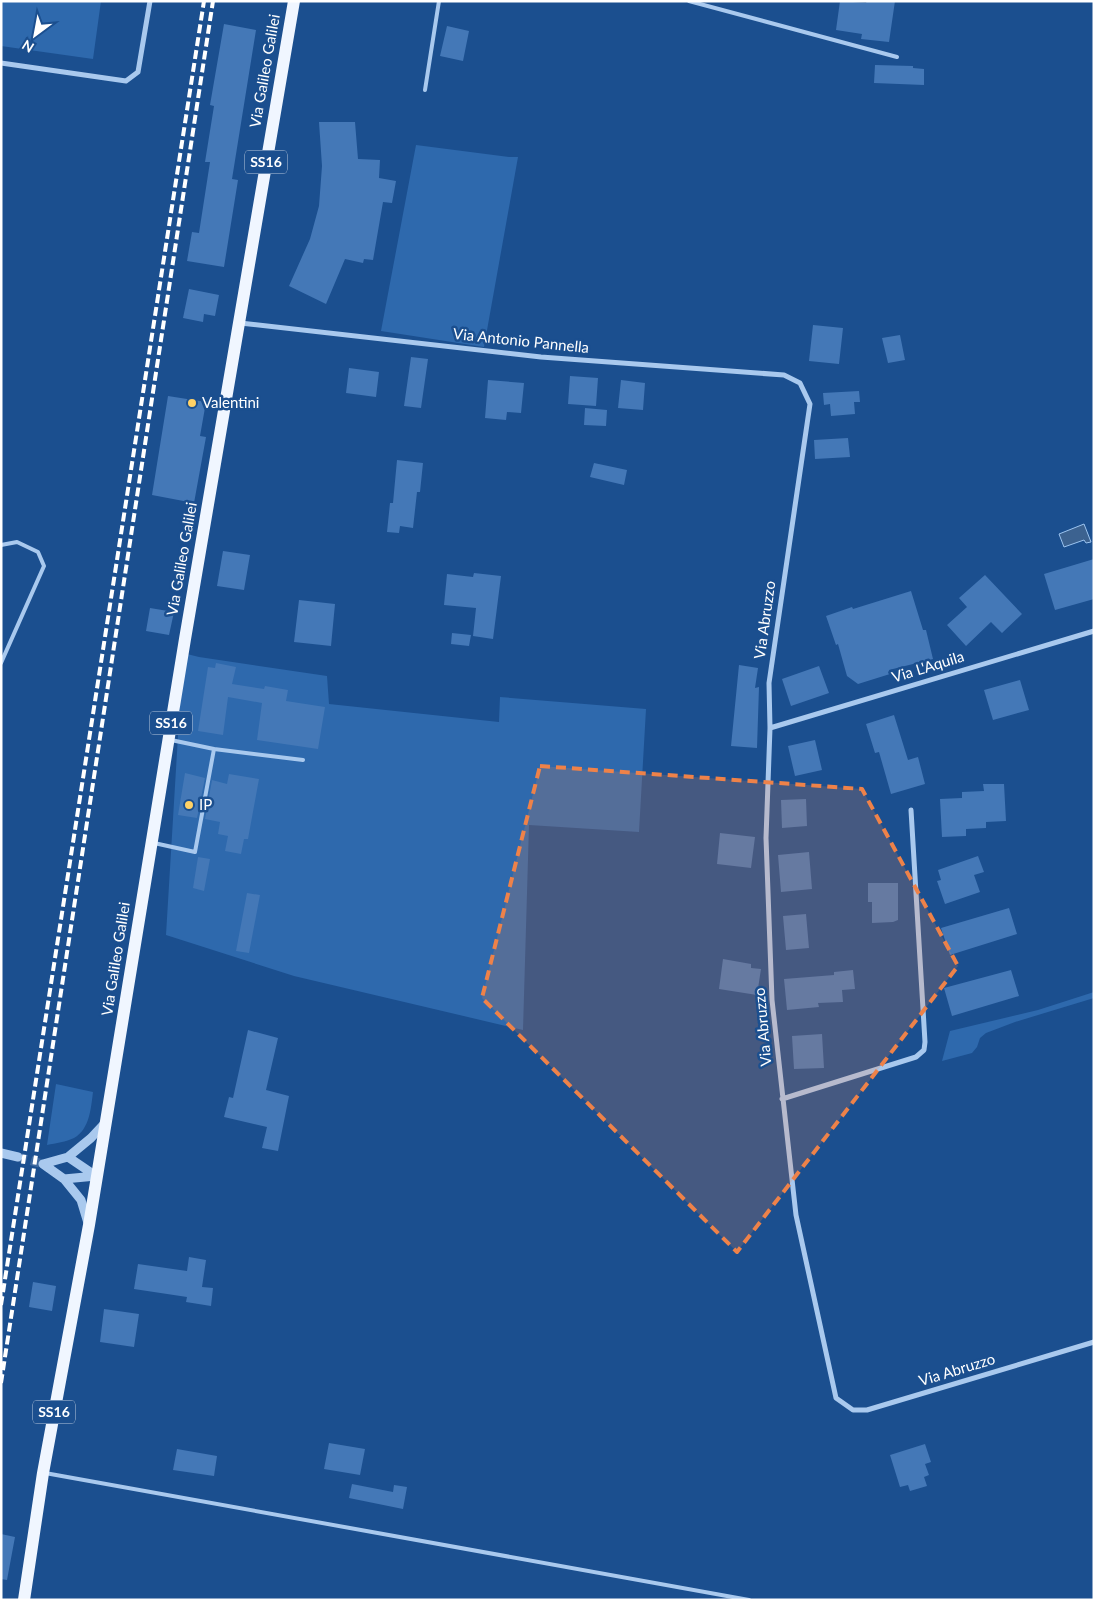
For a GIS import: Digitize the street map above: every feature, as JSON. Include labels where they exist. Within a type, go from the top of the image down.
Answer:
[{"type":"main road","name":"Via Galileo Galilei","points":[[105,1124],[168,740],[294,1]]},
{"type":"main road","name":"SS16","points":[[24,1600],[43,1473],[89,1225],[105,1124]]},
{"type":"street","points":[[1,63],[126,81],[138,72],[150,1]]},
{"type":"street","name":"Via Antonio Pannella","points":[[239,323],[541,357],[784,375],[800,383]]},
{"type":"street","name":"Via Abruzzo","points":[[800,383],[810,404],[769,683],[770,728],[767,847],[772,1000],[796,1215],[836,1398],[853,1410],[867,1410],[1094,1342]]},
{"type":"street","name":"Via L'Aquila","points":[[770,728],[1094,631]]},
{"type":"street","points":[[782,1099],[916,1057],[924,1050],[926,1042],[911,810]]},
{"type":"street","points":[[89,1225],[81,1200],[64,1179],[43,1164],[68,1157],[105,1124]]},
{"type":"street","points":[[1,1153],[18,1157]]},
{"type":"street","points":[[68,1157],[96,1176]]},
{"type":"street","points":[[64,1179],[96,1176]]},
{"type":"lane","points":[[425,90],[440,1]]},
{"type":"lane","points":[[689,1],[897,57]]},
{"type":"lane","points":[[1,545],[17,542],[38,552],[44,566],[1,663]]},
{"type":"lane","points":[[168,740],[214,749],[303,760]]},
{"type":"lane","points":[[151,843],[195,852],[214,749]]},
{"type":"lane","points":[[43,1473],[749,1600]]},
{"type":"highlighted area","points":[[540,766],[862,789],[958,966],[737,1252],[482,998]]},
{"type":"shaded area","points":[[1,1],[101,1],[93,59],[1,46]]},
{"type":"shaded area","points":[[416,145],[518,157],[484,347],[381,331]]},
{"type":"shaded area","points":[[1084,524],[1091,542],[1086,543],[1084,540],[1064,547],[1059,534]]},
{"type":"shaded area","points":[[183,653],[327,676],[329,704],[499,722],[500,697],[646,709],[639,832],[529,825],[523,1030],[294,976],[166,935]]},
{"type":"shaded area","points":[[1094,992],[1094,998],[1015,1022],[986,1033],[980,1038],[977,1047],[972,1053],[942,1061],[950,1031],[1038,1010]]},
{"type":"shaded area","points":[[56,1084],[93,1092],[87,1123],[79,1134],[74,1138],[47,1145]]},
{"type":"building","points":[[840,1],[866,3],[867,1],[895,1],[889,42],[861,39],[862,34],[836,30]]},
{"type":"building","points":[[224,24],[256,30],[232,179],[238,180],[224,267],[187,261],[192,232],[199,233],[210,162],[205,162],[214,106],[210,105]]},
{"type":"building","points":[[447,26],[469,31],[463,61],[440,56]]},
{"type":"building","points":[[875,65],[913,66],[913,68],[924,69],[924,85],[874,83]]},
{"type":"building","points":[[319,122],[355,122],[358,159],[380,160],[379,178],[396,181],[392,203],[383,202],[373,260],[364,259],[363,263],[345,259],[326,304],[289,286],[310,239],[319,206],[322,166]]},
{"type":"building","points":[[189,289],[219,295],[215,316],[204,314],[203,322],[183,318]]},
{"type":"building","points":[[813,325],[843,328],[839,364],[809,361]]},
{"type":"building","points":[[900,335],[905,360],[888,363],[882,338]]},
{"type":"building","points":[[411,357],[428,359],[421,408],[404,406]]},
{"type":"building","points":[[349,368],[379,372],[376,397],[346,393]]},
{"type":"building","points":[[570,376],[598,378],[596,406],[568,404]]},
{"type":"building","points":[[488,380],[524,383],[521,413],[507,412],[506,420],[485,418]]},
{"type":"building","points":[[621,380],[645,383],[643,410],[618,408]]},
{"type":"building","points":[[859,391],[860,402],[854,402],[855,414],[831,416],[830,404],[824,405],[823,393]]},
{"type":"building","points":[[168,396],[206,402],[200,436],[206,437],[194,503],[152,495]]},
{"type":"building","points":[[585,408],[607,410],[606,426],[584,425]]},
{"type":"building","points":[[848,438],[850,457],[815,459],[814,440]]},
{"type":"building","points":[[397,460],[423,463],[420,492],[417,492],[413,528],[400,526],[399,533],[387,532],[390,503],[393,503]]},
{"type":"building","points":[[594,463],[627,470],[624,485],[590,477]]},
{"type":"building","points":[[223,551],[250,555],[244,590],[217,586]]},
{"type":"building","points":[[1094,559],[1094,599],[1055,610],[1044,574]]},
{"type":"building","points":[[474,573],[501,576],[493,639],[473,636],[476,608],[444,605],[447,574],[473,577]]},
{"type":"building","points":[[985,575],[1022,614],[1002,633],[991,622],[966,646],[947,625],[967,607],[959,598]]},
{"type":"building","points":[[911,591],[923,630],[926,630],[933,659],[889,670],[890,674],[858,684],[847,676],[838,644],[836,645],[826,616]]},
{"type":"building","points":[[299,600],[335,604],[331,646],[294,642]]},
{"type":"building","points":[[150,608],[174,612],[169,635],[146,631]]},
{"type":"building","points":[[452,633],[471,635],[469,646],[451,644]]},
{"type":"building","points":[[216,663],[236,667],[232,684],[264,689],[265,686],[288,690],[286,701],[325,707],[318,749],[257,740],[262,703],[228,697],[223,735],[198,731],[208,667],[215,668]]},
{"type":"building","points":[[739,665],[758,668],[755,688],[759,687],[757,748],[731,746]]},
{"type":"building","points":[[819,666],[829,693],[791,706],[782,679]]},
{"type":"building","points":[[1020,680],[1029,710],[993,720],[984,690]]},
{"type":"building","points":[[894,715],[908,760],[918,757],[925,784],[891,794],[879,752],[875,753],[866,724]]},
{"type":"building","points":[[815,740],[822,770],[795,776],[788,746]]},
{"type":"building","points":[[185,773],[205,778],[197,818],[178,815]]},
{"type":"building","points":[[229,774],[259,779],[248,839],[244,839],[241,854],[225,851],[228,836],[218,834],[220,822],[205,819],[212,780],[227,784]]},
{"type":"building","points":[[983,784],[1004,784],[1006,821],[986,822],[986,828],[966,829],[966,836],[942,837],[940,799],[962,798],[962,792],[984,791]]},
{"type":"building","points":[[806,799],[807,826],[782,828],[781,800]]},
{"type":"building","points":[[720,833],[755,837],[751,868],[717,864]]},
{"type":"building","points":[[809,852],[812,889],[781,892],[778,855]]},
{"type":"building","points":[[978,856],[984,872],[974,875],[980,892],[945,904],[937,881],[941,880],[938,870]]},
{"type":"building","points":[[198,857],[210,859],[204,891],[193,888]]},
{"type":"building","points":[[868,883],[898,883],[898,920],[872,923],[872,902],[868,902]]},
{"type":"building","points":[[247,893],[260,895],[249,953],[236,951]]},
{"type":"building","points":[[1009,908],[1017,934],[950,955],[941,928]]},
{"type":"building","points":[[806,914],[809,948],[786,950],[783,916]]},
{"type":"building","points":[[723,959],[751,964],[751,968],[761,969],[757,995],[719,989]]},
{"type":"building","points":[[853,970],[855,989],[842,990],[843,1002],[818,1003],[819,1007],[787,1010],[784,979],[834,975],[834,972]]},
{"type":"building","points":[[1011,970],[1019,996],[952,1016],[944,988]]},
{"type":"building","points":[[248,1030],[278,1038],[266,1090],[289,1096],[278,1151],[262,1148],[267,1127],[224,1117],[229,1097],[233,1098]]},
{"type":"building","points":[[822,1034],[824,1068],[794,1069],[792,1036]]},
{"type":"building","points":[[189,1257],[206,1260],[202,1287],[213,1288],[211,1306],[186,1302],[187,1297],[134,1289],[138,1264],[187,1271]]},
{"type":"building","points":[[33,1282],[56,1286],[52,1311],[29,1307]]},
{"type":"building","points":[[104,1309],[139,1314],[134,1347],[100,1342]]},
{"type":"building","points":[[329,1443],[365,1449],[360,1475],[324,1469]]},
{"type":"building","points":[[925,1444],[931,1462],[925,1464],[929,1475],[924,1477],[927,1486],[910,1491],[908,1485],[900,1487],[890,1455]]},
{"type":"building","points":[[177,1449],[217,1456],[214,1476],[173,1470]]},
{"type":"building","points":[[352,1484],[393,1492],[394,1485],[407,1487],[403,1509],[349,1498]]},
{"type":"building","points":[[1,1534],[15,1537],[7,1580],[1,1579]]},
{"type":"tunnel","points":[[18,1157],[43,1164]]},
{"type":"railway","points":[[1,1305],[204,1]]},
{"type":"railway","points":[[1,1383],[213,1]]},
{"type":"place","name":"Valentini","points":[[192,403]]},
{"type":"place","name":"IP","points":[[189,805]]}]
